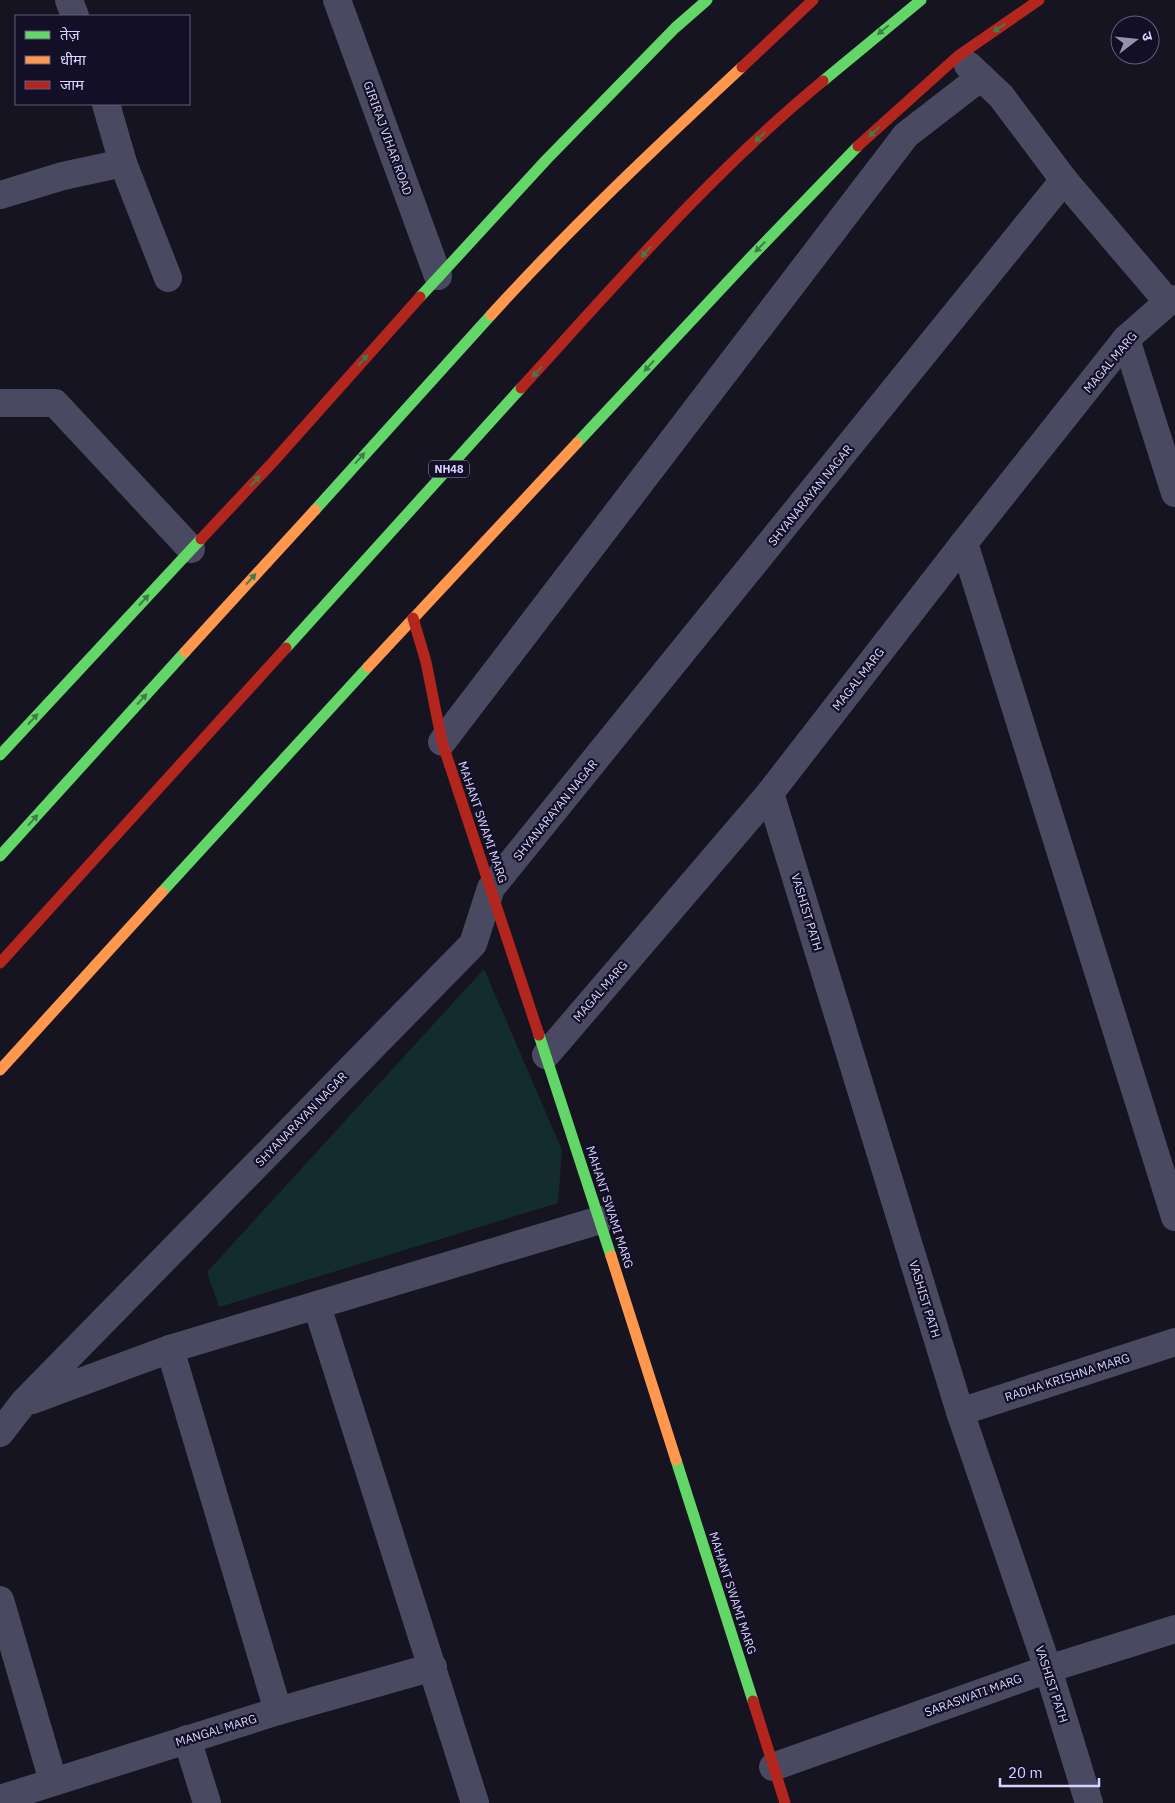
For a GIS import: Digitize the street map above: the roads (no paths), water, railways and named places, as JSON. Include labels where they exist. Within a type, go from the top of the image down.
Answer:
[{"type":"main road","points":[[0,755],[272,462],[438,276],[561,145],[675,28],[706,0]]},
{"type":"main road","points":[[0,856],[528,275],[672,132],[813,0]]},
{"type":"main road","name":"NH48","points":[[0,963],[668,228],[786,111],[921,0]]},
{"type":"main road","points":[[0,1070],[413,618],[858,146],[958,56],[1039,0]]},
{"type":"main road","name":"MAHANT SWAMI MARG","points":[[413,618],[426,662],[442,742],[600,1220],[785,1803]]},
{"type":"street","points":[[69,0],[75,15]]},
{"type":"street","name":"GIRIRAJ VIHAR ROAD","points":[[337,0],[438,276]]},
{"type":"street","points":[[958,56],[1001,96],[1064,180],[1172,300]]},
{"type":"street","points":[[442,742],[906,135],[981,76]]},
{"type":"street","points":[[106,105],[124,163],[168,278]]},
{"type":"street","points":[[0,196],[63,176],[124,163]]},
{"type":"street","name":"SHYANARAYAN NAGAR","points":[[0,1433],[24,1402],[473,944],[491,888],[1064,180]]},
{"type":"street","name":"MAGAL MARG","points":[[546,1055],[770,792],[964,542],[1126,339],[1172,300]]},
{"type":"street","points":[[1126,339],[1175,493]]},
{"type":"street","points":[[0,403],[55,403],[191,549]]},
{"type":"street","points":[[964,542],[1175,1217]]},
{"type":"street","name":"VASHIST PATH","points":[[770,792],[960,1412],[1048,1669],[1089,1803]]},
{"type":"street","points":[[24,1402],[170,1349],[600,1220]]},
{"type":"street","points":[[317,1306],[476,1803]]},
{"type":"street","name":"RADHA KRISHNA MARG","points":[[960,1412],[1175,1342]]},
{"type":"street","points":[[170,1349],[278,1711]]},
{"type":"street","points":[[0,1600],[53,1781]]},
{"type":"street","name":"SARASWATI MARG","points":[[773,1766],[1048,1669],[1175,1629]]},
{"type":"street","name":"MANGAL MARG","points":[[0,1799],[278,1711],[433,1667]]},
{"type":"street","points":[[187,1739],[207,1803]]}]
